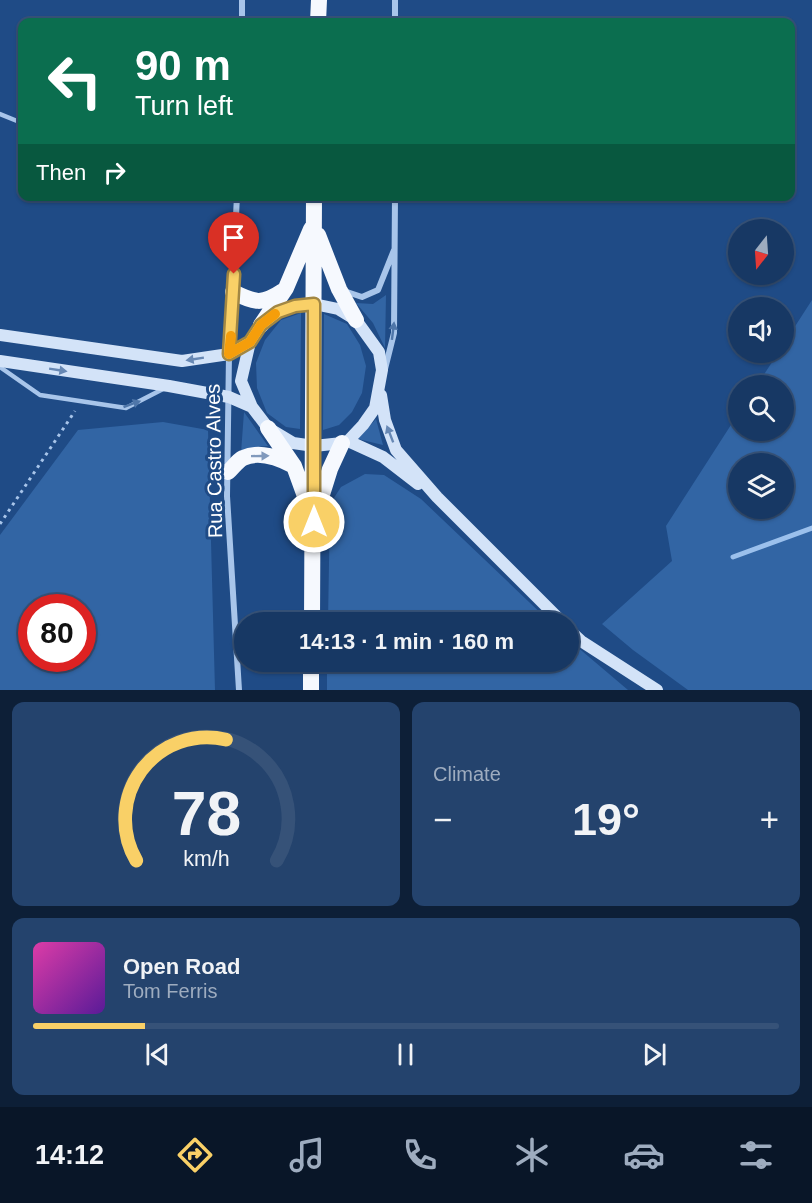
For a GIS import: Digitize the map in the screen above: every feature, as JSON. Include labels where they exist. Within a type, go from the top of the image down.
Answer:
[{"type":"highway","points":[[318,18],[319,0]]},
{"type":"highway","points":[[312,612],[314,201]]},
{"type":"highway","points":[[261,325],[286,288],[314,222]]},
{"type":"highway","points":[[314,222],[339,289],[356,320]]},
{"type":"highway","points":[[233,292],[253,302],[269,300],[286,288]]},
{"type":"highway","points":[[268,428],[294,466],[314,522]]},
{"type":"highway","points":[[314,522],[330,469],[345,442]]},
{"type":"highway","points":[[228,472],[242,458],[260,454],[281,459],[294,466]]},
{"type":"highway","points":[[311,672],[311,690]]},
{"type":"main road","points":[[345,442],[363,425],[375,408],[382,370],[379,352],[356,320],[338,309],[314,304],[295,306],[278,312],[261,325],[250,342],[241,381],[252,407],[268,428],[293,443],[314,446],[345,442],[383,457],[437,497]]},
{"type":"main road","points":[[0,335],[182,361],[229,354],[250,342]]},
{"type":"main road","points":[[0,361],[169,386],[229,398],[252,407]]},
{"type":"main road","points":[[380,388],[385,420],[396,450],[437,497],[552,612]]},
{"type":"main road","points":[[579,639],[657,690]]},
{"type":"street","points":[[242,0],[242,18]]},
{"type":"street","points":[[395,0],[395,18]]},
{"type":"street","name":"Rua Castro Alves","points":[[237,201],[229,354],[227,496],[239,690]]},
{"type":"street","points":[[380,388],[394,333],[395,201]]},
{"type":"street","points":[[339,289],[362,297],[378,290],[395,246]]},
{"type":"lane","points":[[0,114],[18,121]]},
{"type":"lane","points":[[0,366],[40,395],[126,408],[169,386]]},
{"type":"path","points":[[0,524],[83,400]]},
{"type":"shaded area","points":[[386,295],[385,348],[373,323],[356,303],[373,304]]},
{"type":"shaded area","points":[[812,300],[812,690],[688,690],[602,624],[672,561],[666,526],[728,430],[728,441],[794,441],[794,375],[764,375],[771,363],[794,363],[794,328]]},
{"type":"shaded area","points":[[301,313],[300,429],[286,427],[267,413],[257,388],[256,363],[265,340],[281,320]]},
{"type":"shaded area","points":[[324,314],[347,324],[360,345],[366,366],[362,393],[352,412],[339,425],[323,430]]},
{"type":"shaded area","points":[[244,412],[268,446],[255,447],[241,453]]},
{"type":"shaded area","points":[[376,419],[383,445],[358,439]]},
{"type":"shaded area","points":[[163,422],[208,430],[215,690],[0,690],[0,535],[78,430]]},
{"type":"shaded area","points":[[365,474],[384,475],[421,499],[540,612],[328,612],[330,504],[341,487]]},
{"type":"shaded area","points":[[579,648],[628,690],[327,690],[327,672],[579,672]]},
{"type":"waterway","points":[[733,557],[812,528]]},
{"type":"slow traffic","points":[[231,336],[229,354],[250,342],[261,325],[275,314]]},
{"type":"route","points":[[234,274],[229,354],[250,342],[261,325],[278,312],[295,306],[314,304],[314,522]]}]
